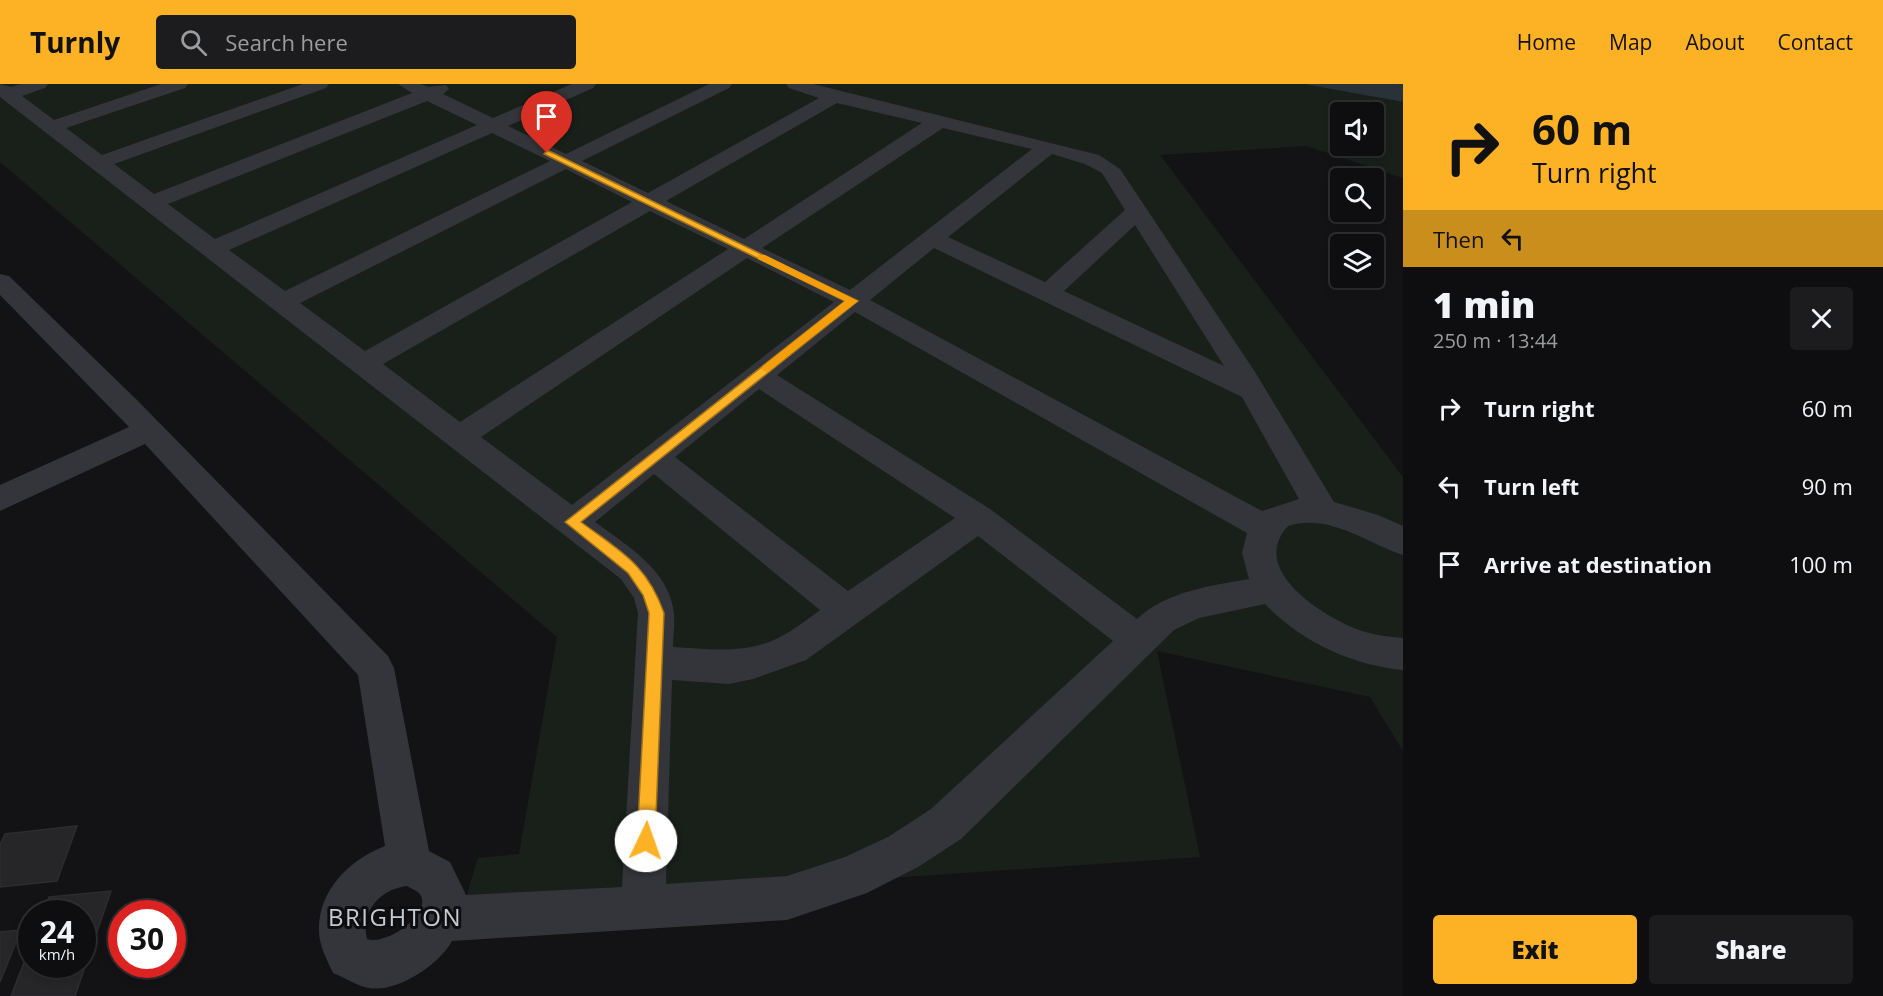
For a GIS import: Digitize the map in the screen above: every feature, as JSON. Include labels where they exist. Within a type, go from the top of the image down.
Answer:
[{"type":"street","points":[[4,91],[39,84]]},
{"type":"street","points":[[51,127],[179,84]]},
{"type":"street","points":[[99,163],[320,84]]},
{"type":"street","points":[[151,203],[417,89],[454,84]]},
{"type":"street","points":[[212,249],[587,84]]},
{"type":"street","points":[[282,302],[723,84]]},
{"type":"street","points":[[795,84],[834,97],[1047,147],[1100,163],[1110,169],[1252,391],[1323,512]]},
{"type":"street","points":[[417,89],[852,301],[1267,529]]},
{"type":"street","points":[[4,91],[633,569],[650,593],[656,613],[643,908]]},
{"type":"street","points":[[362,364],[834,97]]},
{"type":"street","points":[[459,437],[939,121]]},
{"type":"street","points":[[572,522],[1047,147]]},
{"type":"street","points":[[1047,293],[1137,211]]},
{"type":"street","points":[[932,238],[1252,391]]},
{"type":"street","points":[[0,281],[127,407],[147,431],[375,668],[410,864]]},
{"type":"street","points":[[758,376],[979,518],[1138,640]]},
{"type":"street","points":[[0,499],[147,431]]},
{"type":"street","points":[[654,457],[847,611]]},
{"type":"street","points":[[1403,542],[1362,520],[1308,511],[1285,514],[1270,524],[1261,537],[1259,555],[1265,575],[1302,617],[1329,635],[1360,648],[1403,654]]},
{"type":"street","points":[[654,662],[729,667],[753,663],[793,649],[979,518]]},
{"type":"street","points":[[442,919],[787,898],[851,877],[903,852],[946,824],[1161,619],[1183,607],[1275,588]]},
{"type":"street","points":[[410,864],[425,868],[436,879],[443,892],[442,919],[432,944],[395,983],[384,973],[368,970],[354,962],[345,950],[342,933],[344,915],[352,898],[363,883],[377,872],[394,866],[410,864]]},
{"type":"shaded area","points":[[0,84],[1304,84],[1403,102],[1403,178],[1384,172],[1384,168],[1373,168],[1337,156],[1384,156],[1384,102],[1330,102],[1330,154],[1307,146],[1160,155],[1403,477],[1403,751],[1370,697],[1157,651],[1200,857],[463,907],[478,858],[519,854],[557,637],[0,162]]},
{"type":"shaded area","points":[[1304,84],[1403,84],[1403,102]]},
{"type":"building","points":[[77,826],[57,881],[0,887],[0,845],[5,834]]},
{"type":"building","points":[[111,891],[96,935],[96,900],[48,900],[49,897]]},
{"type":"building","points":[[18,930],[18,937],[0,982],[0,932]]},
{"type":"building","points":[[18,978],[81,978],[75,996],[11,996]]},
{"type":"slow traffic","points":[[761,257],[852,301],[767,369]]},
{"type":"district","name":"BRIGHTON","points":[[395,918]]},
{"type":"route","points":[[547,153],[852,301],[572,522],[633,569],[650,593],[656,613],[646,841]]}]
